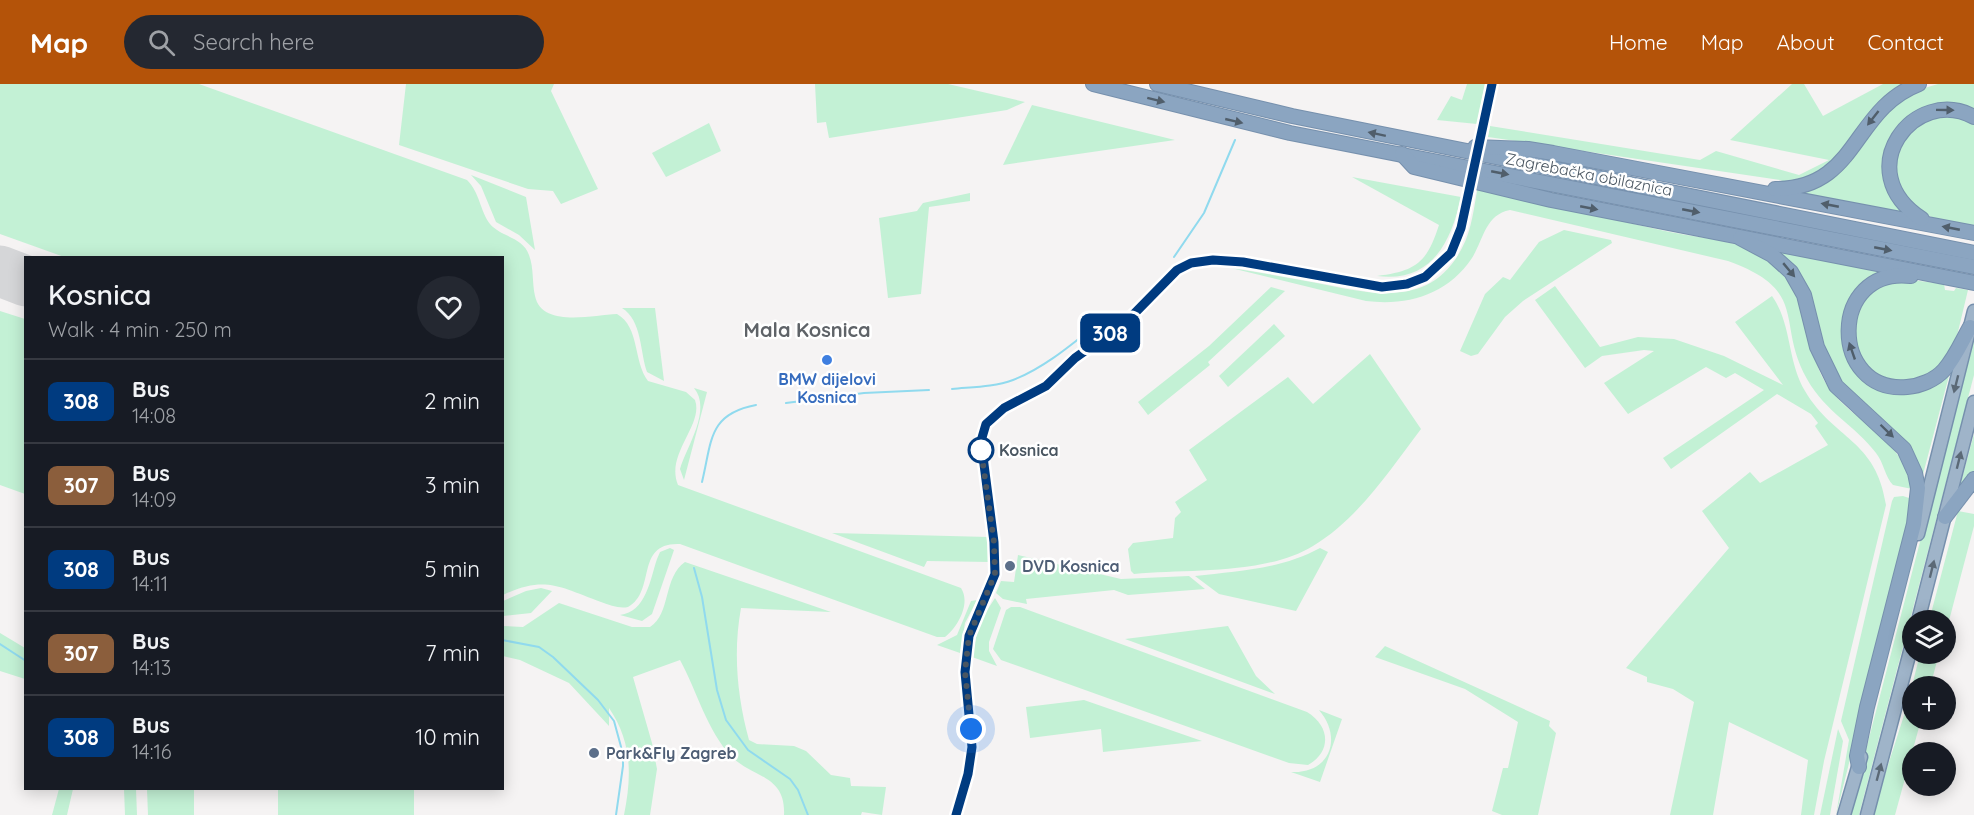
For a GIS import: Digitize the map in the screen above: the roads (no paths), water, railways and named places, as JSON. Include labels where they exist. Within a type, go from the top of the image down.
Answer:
[{"type":"highway","name":"Zagrebačka obilaznica","points":[[1093,84],[1231,120],[1974,267]]},
{"type":"highway","name":"Zagrebačka obilaznica","points":[[1157,84],[1292,116],[1435,146],[1974,253]]},
{"type":"highway","points":[[1760,192],[1768,189],[1801,187],[1823,178],[1846,156],[1886,102],[1919,84]]},
{"type":"highway","points":[[1929,224],[1910,211],[1891,183],[1888,171],[1893,144],[1906,126],[1926,112],[1947,108],[1974,117]]},
{"type":"highway","points":[[1435,146],[1453,142],[1475,147],[1528,149],[1974,233]]},
{"type":"highway","points":[[1402,154],[1414,167],[1551,200],[1974,283]]},
{"type":"highway","points":[[1740,238],[1772,255],[1791,272],[1804,295],[1817,347],[1836,386],[1899,442],[1915,473],[1918,488],[1914,524],[1867,707],[1857,756],[1858,767]]},
{"type":"highway","points":[[1943,276],[1894,277],[1884,279],[1864,291],[1850,312],[1848,323],[1850,351],[1865,372],[1885,385],[1899,388],[1922,384],[1943,372],[1970,327]]},
{"type":"highway","points":[[1844,815],[1974,311]]},
{"type":"highway","points":[[1921,610],[1974,402]]},
{"type":"highway","points":[[1945,517],[1974,478]]},
{"type":"highway","points":[[1867,815],[1907,664]]},
{"type":"street","points":[[956,815],[968,774],[972,747],[965,672],[969,636],[995,574],[994,542],[981,441],[983,429],[991,418],[1004,408],[1046,386],[1075,358],[1127,321],[1170,276],[1185,265],[1222,260],[1369,286],[1400,286],[1425,277],[1444,262],[1457,241],[1467,207],[1492,84]]},
{"type":"waterway","points":[[1174,257],[1204,213],[1235,140]]},
{"type":"waterway","points":[[952,389],[998,384],[1026,374],[1064,350],[1110,314]]},
{"type":"waterway","points":[[786,403],[864,393],[929,390]]},
{"type":"waterway","points":[[702,482],[711,442],[720,423],[740,409],[756,405]]},
{"type":"waterway","name":"Kosnica","points":[[694,568],[702,597],[717,690],[726,720],[748,750],[790,779],[798,790],[808,815]]},
{"type":"waterway","name":"Kosnica","points":[[504,640],[539,647],[553,657],[598,700],[614,721],[623,754],[616,815]]},
{"type":"waterway","name":"Kosnica","points":[[0,644],[24,660]]},
{"type":"place","name":"BMW dijelovi Kosnica","points":[[827,360]]},
{"type":"place","name":"Kosnica","points":[[981,450]]},
{"type":"place","name":"DVD Kosnica","points":[[1010,566]]},
{"type":"place","name":"Park&Fly Zagreb","points":[[594,753]]},
{"type":"district","name":"Mala Kosnica","points":[[807,330]]}]
